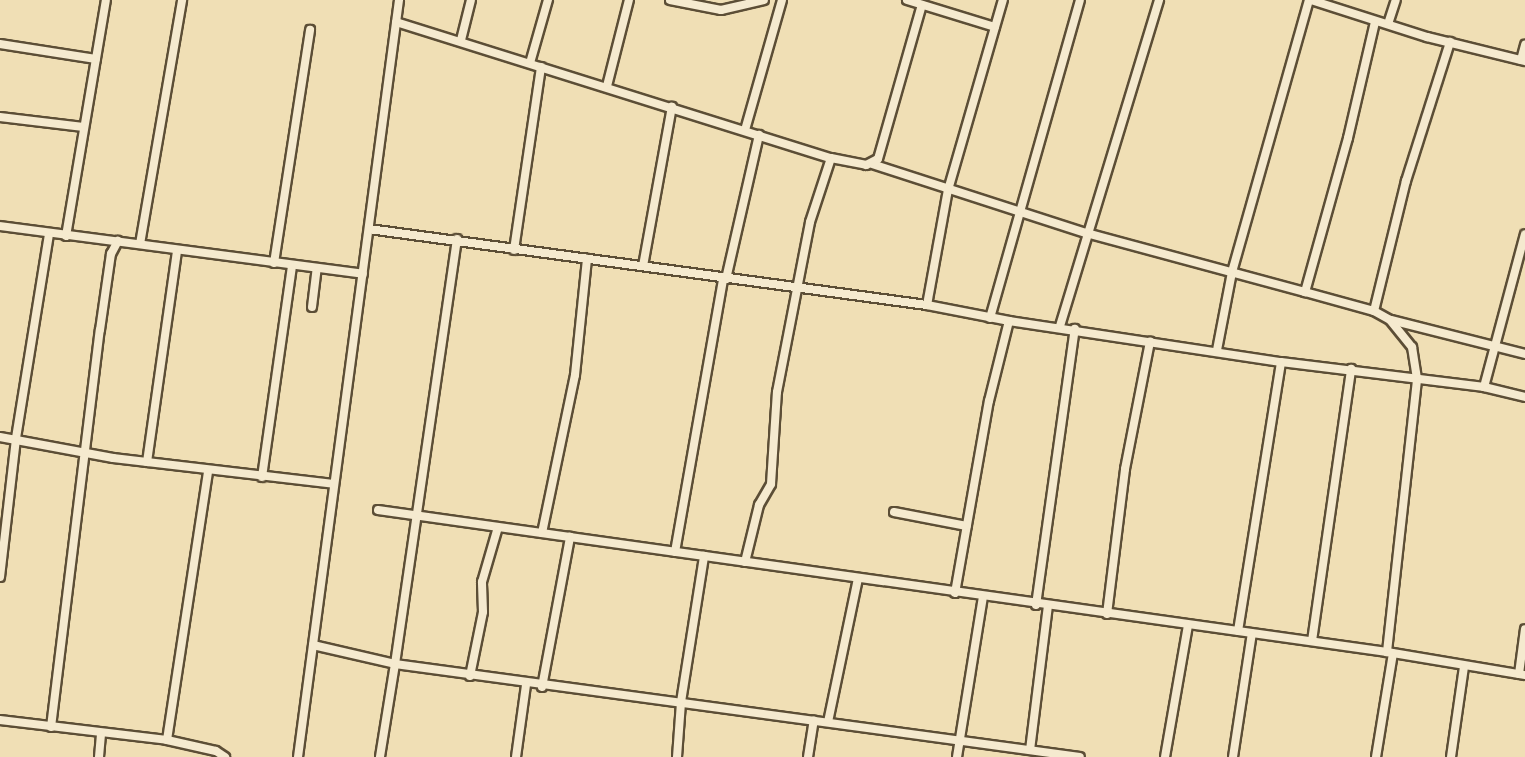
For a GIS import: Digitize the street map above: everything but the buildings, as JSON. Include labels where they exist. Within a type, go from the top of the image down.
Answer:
[{"type":"street","points":[[66,236],[106,0]]},
{"type":"street","points":[[140,244],[182,0]]},
{"type":"street","points":[[298,757],[399,0]]},
{"type":"street","points":[[461,40],[471,0]]},
{"type":"street","points":[[530,63],[548,0]]},
{"type":"street","points":[[607,86],[629,0]]},
{"type":"street","points":[[670,0],[721,10],[764,0]]},
{"type":"street","points":[[745,130],[782,0]]},
{"type":"street","points":[[907,0],[995,27]]},
{"type":"street","points":[[927,305],[948,190],[1003,0]]},
{"type":"street","points":[[990,318],[1080,0]]},
{"type":"street","points":[[1060,326],[1086,233],[1159,0]]},
{"type":"street","points":[[1217,350],[1232,272],[1310,0],[1375,22],[1523,61],[1525,45]]},
{"type":"street","points":[[1388,24],[1396,0]]},
{"type":"street","points":[[872,164],[878,159],[922,5]]},
{"type":"street","points":[[396,22],[461,40],[831,158],[872,164],[1086,233],[1374,311],[1390,320],[1525,354]]},
{"type":"street","points":[[1305,292],[1348,138],[1375,22]]},
{"type":"street","points":[[274,263],[310,30]]},
{"type":"street","points":[[1374,311],[1406,181],[1450,42]]},
{"type":"street","points":[[0,44],[96,59]]},
{"type":"street","points":[[514,250],[541,67]]},
{"type":"street","points":[[643,266],[672,107]]},
{"type":"street","points":[[0,117],[83,127]]},
{"type":"street","points":[[675,552],[724,279],[759,135]]},
{"type":"street","points":[[745,562],[759,505],[771,484],[777,392],[810,222],[831,158]]},
{"type":"street","points":[[0,226],[49,235],[118,241],[363,274]]},
{"type":"street","points":[[369,229],[456,239],[514,250],[643,266],[797,290],[927,305],[990,318],[1075,328],[1281,362],[1484,387],[1525,397]]},
{"type":"street","points":[[1484,387],[1525,234]]},
{"type":"street","points":[[0,577],[16,438],[49,235]]},
{"type":"street","points":[[380,757],[456,239]]},
{"type":"street","points":[[51,727],[84,452],[111,254],[118,241]]},
{"type":"street","points":[[147,462],[177,250]]},
{"type":"street","points":[[542,533],[575,375],[587,259]]},
{"type":"street","points":[[262,477],[292,266]]},
{"type":"street","points":[[312,307],[317,269]]},
{"type":"street","points":[[1376,757],[1390,652],[1417,380],[1412,347],[1390,320]]},
{"type":"street","points":[[955,593],[989,401],[1009,321]]},
{"type":"street","points":[[1036,605],[1075,328]]},
{"type":"street","points":[[1107,614],[1125,469],[1150,341]]},
{"type":"street","points":[[1238,631],[1281,362]]},
{"type":"street","points":[[1312,641],[1352,369]]},
{"type":"street","points":[[0,436],[207,471],[333,484]]},
{"type":"street","points":[[167,740],[207,471]]},
{"type":"street","points":[[378,510],[1036,605],[1390,652],[1464,667],[1522,675],[1525,629]]},
{"type":"street","points":[[894,512],[967,526]]},
{"type":"street","points":[[470,676],[483,612],[482,582],[498,527]]},
{"type":"street","points":[[542,687],[570,537]]},
{"type":"street","points":[[677,757],[681,702],[704,556]]},
{"type":"street","points":[[828,722],[858,579]]},
{"type":"street","points":[[957,757],[983,597]]},
{"type":"street","points":[[1030,750],[1048,606]]},
{"type":"street","points":[[1165,757],[1188,625]]},
{"type":"street","points":[[1233,757],[1252,633]]},
{"type":"street","points":[[313,645],[395,664],[526,685],[681,702],[1080,757]]},
{"type":"street","points":[[1451,757],[1464,667]]},
{"type":"street","points":[[516,757],[526,685]]},
{"type":"street","points":[[0,720],[101,734],[167,740],[216,751],[225,757]]},
{"type":"street","points":[[808,757],[814,720]]},
{"type":"street","points":[[99,757],[101,734]]}]
